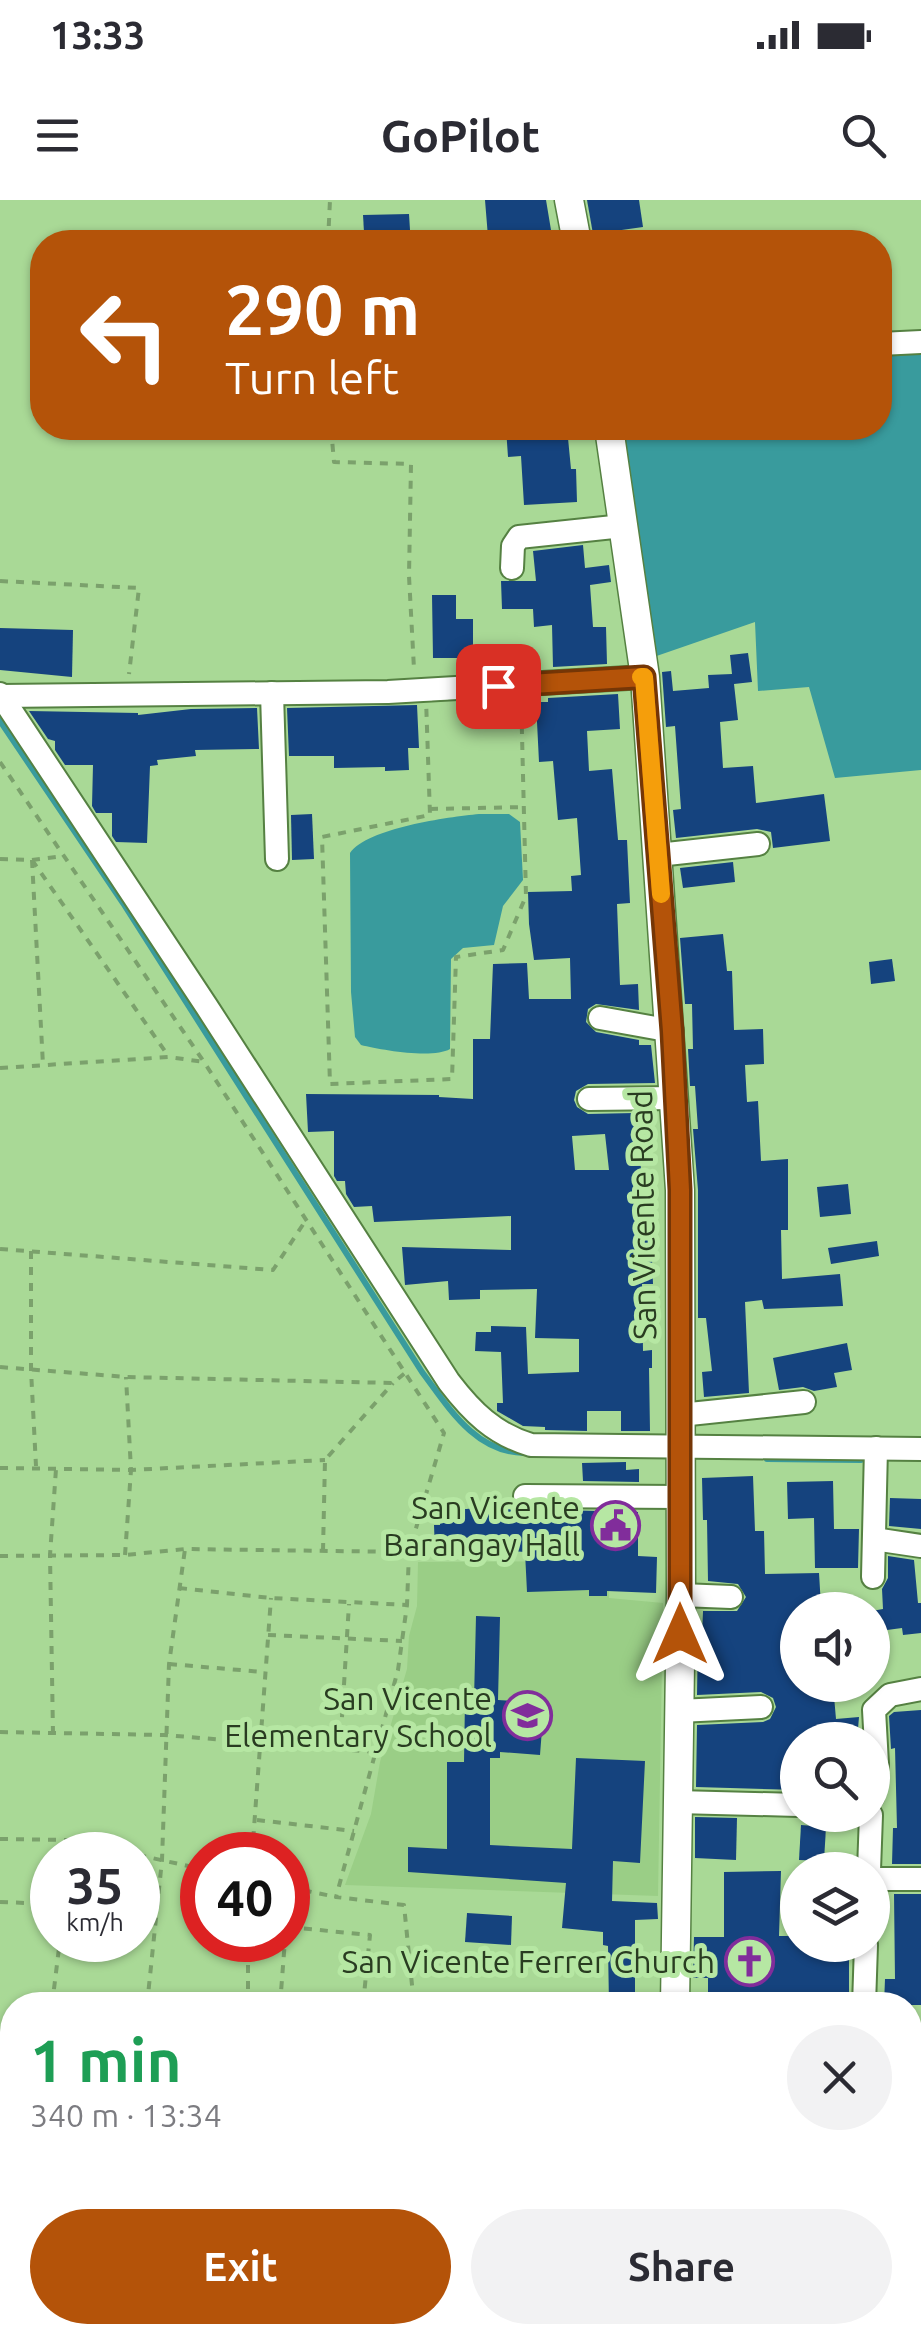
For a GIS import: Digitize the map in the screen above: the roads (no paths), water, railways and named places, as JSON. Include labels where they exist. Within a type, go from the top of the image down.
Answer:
[{"type":"street","points":[[569,200],[575,230]]},
{"type":"street","points":[[892,343],[921,342]]},
{"type":"street","name":"San Vicente Road","points":[[611,440],[644,677],[672,1031],[680,1190],[675,1992]]},
{"type":"street","points":[[512,568],[513,546],[519,537],[622,526]]},
{"type":"street","points":[[0,696],[388,692],[644,677]]},
{"type":"street","points":[[272,692],[277,859]]},
{"type":"street","points":[[0,696],[465,1403],[501,1434],[531,1445],[921,1448]]},
{"type":"street","points":[[658,855],[758,844]]},
{"type":"street","points":[[600,1018],[672,1031]]},
{"type":"street","points":[[589,1099],[675,1098]]},
{"type":"street","points":[[680,1415],[804,1402]]},
{"type":"street","points":[[873,1577],[876,1448]]},
{"type":"street","points":[[525,1496],[680,1497]]},
{"type":"street","points":[[874,1538],[921,1546]]},
{"type":"street","points":[[680,1595],[731,1597]]},
{"type":"street","points":[[875,1722],[874,1710],[890,1695],[921,1690]]},
{"type":"street","points":[[679,1711],[761,1707]]},
{"type":"street","points":[[677,1802],[780,1805]]},
{"type":"street","points":[[890,1879],[921,1878]]},
{"type":"street","points":[[864,1992],[865,1962]]},
{"type":"water","points":[[921,346],[921,770],[835,778],[809,687],[758,691],[755,622],[645,660],[620,440],[892,440],[892,347]]},
{"type":"water","points":[[479,814],[509,814],[520,822],[523,880],[503,906],[494,945],[463,948],[451,959],[450,1049],[420,1053],[361,1045],[355,1037],[351,992],[350,853],[359,844],[391,830]]},
{"type":"waterway","points":[[0,721],[123,903],[422,1372],[453,1413],[477,1436],[507,1451],[524,1453]]},
{"type":"waterway","points":[[767,1459],[861,1460]]},
{"type":"place","name":"San Vicente Barangay Hall","points":[[615,1525]]},
{"type":"place","name":"San Vicente Elementary School","points":[[527,1716]]},
{"type":"place","name":"San Vicente Ferrer Church","points":[[750,1961]]}]
